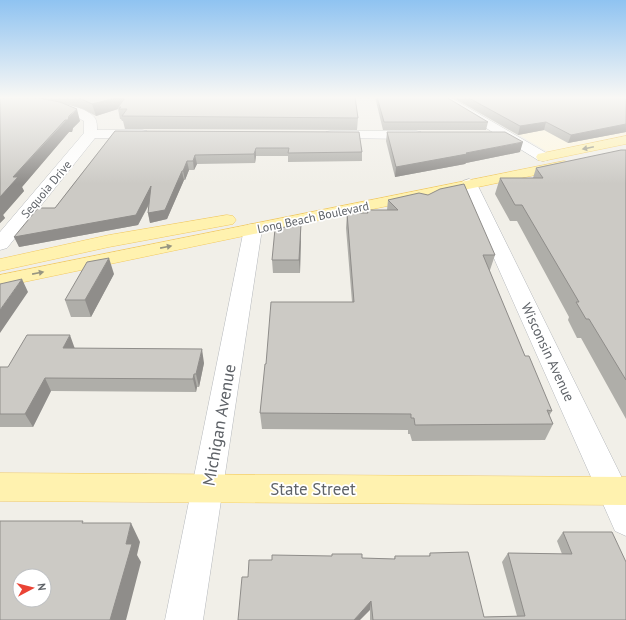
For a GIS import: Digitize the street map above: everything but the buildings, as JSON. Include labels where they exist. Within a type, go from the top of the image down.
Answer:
[{"type":"main road","name":"Long Beach Boulevard","points":[[0,265],[109,241],[298,207],[626,140]]},
{"type":"main road","name":"Long Beach Boulevard","points":[[0,281],[626,152]]},
{"type":"main road","points":[[469,184],[468,181],[472,178],[515,168],[518,166],[517,163]]},
{"type":"main road","name":"State Street","points":[[0,487],[619,491]]},
{"type":"street","points":[[90,126],[91,134],[155,134]]},
{"type":"street","points":[[490,126],[544,157]]},
{"type":"street","name":"Sequoia Drive","points":[[0,244],[91,134]]},
{"type":"street","points":[[321,135],[432,135]]},
{"type":"street","points":[[480,136],[507,136]]},
{"type":"street","name":"Wisconsin Avenue","points":[[469,184],[619,491],[626,520]]},
{"type":"street","name":"Michigan Avenue","points":[[184,620],[253,230]]},
{"type":"shaded area","points":[[519,126],[626,126],[626,136],[548,152],[507,128]]}]
